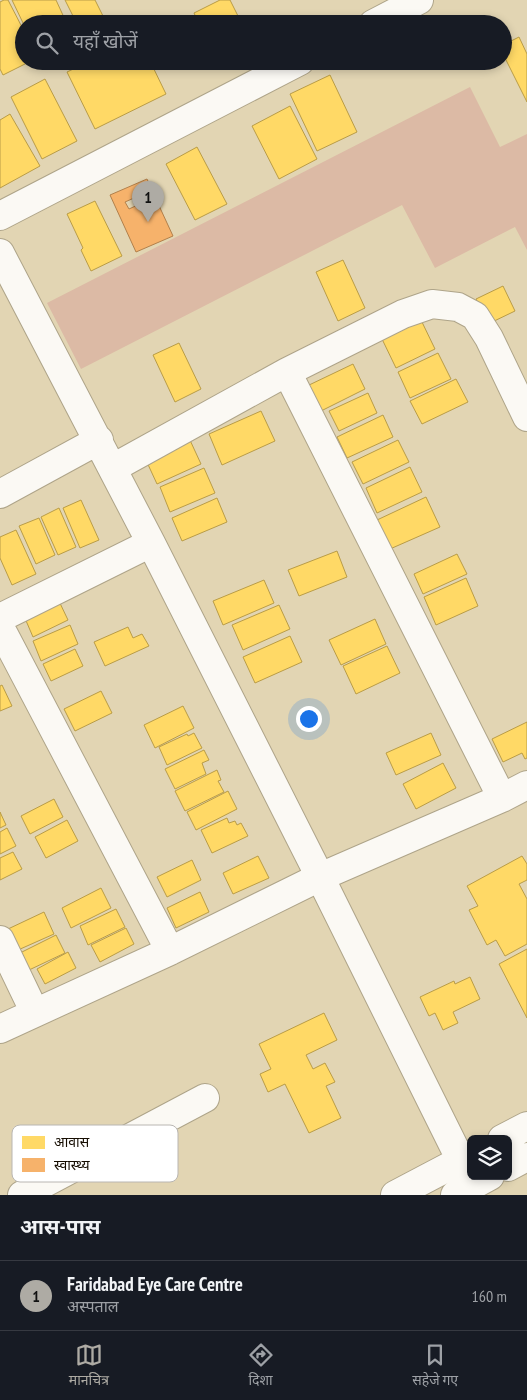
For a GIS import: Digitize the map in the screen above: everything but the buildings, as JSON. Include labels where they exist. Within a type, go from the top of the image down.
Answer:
[{"type":"street","points":[[390,15],[419,0]]},
{"type":"street","points":[[0,216],[283,70]]},
{"type":"street","points":[[0,253],[113,468],[320,877],[466,1157],[473,1186]]},
{"type":"street","points":[[113,468],[287,372],[402,314],[432,304],[458,307],[476,316],[489,338],[527,417]]},
{"type":"street","points":[[0,1029],[170,951],[320,877],[519,793],[287,372]]},
{"type":"street","points":[[0,494],[98,440]]},
{"type":"street","points":[[0,618],[151,544]]},
{"type":"street","points":[[0,626],[170,951]]},
{"type":"street","points":[[0,940],[35,1013]]},
{"type":"street","points":[[154,1125],[205,1098]]},
{"type":"street","points":[[510,1135],[527,1126]]},
{"type":"street","points":[[395,1195],[466,1157]]},
{"type":"street","points":[[512,1165],[527,1158]]},
{"type":"street","points":[[22,1195],[47,1182]]},
{"type":"shaded area","points":[[470,87],[500,147],[527,134],[527,250],[515,227],[435,268],[402,205],[81,369],[47,303]]},
{"type":"place","name":"Faridabad Eye Care Centre","points":[[148,222]]}]
